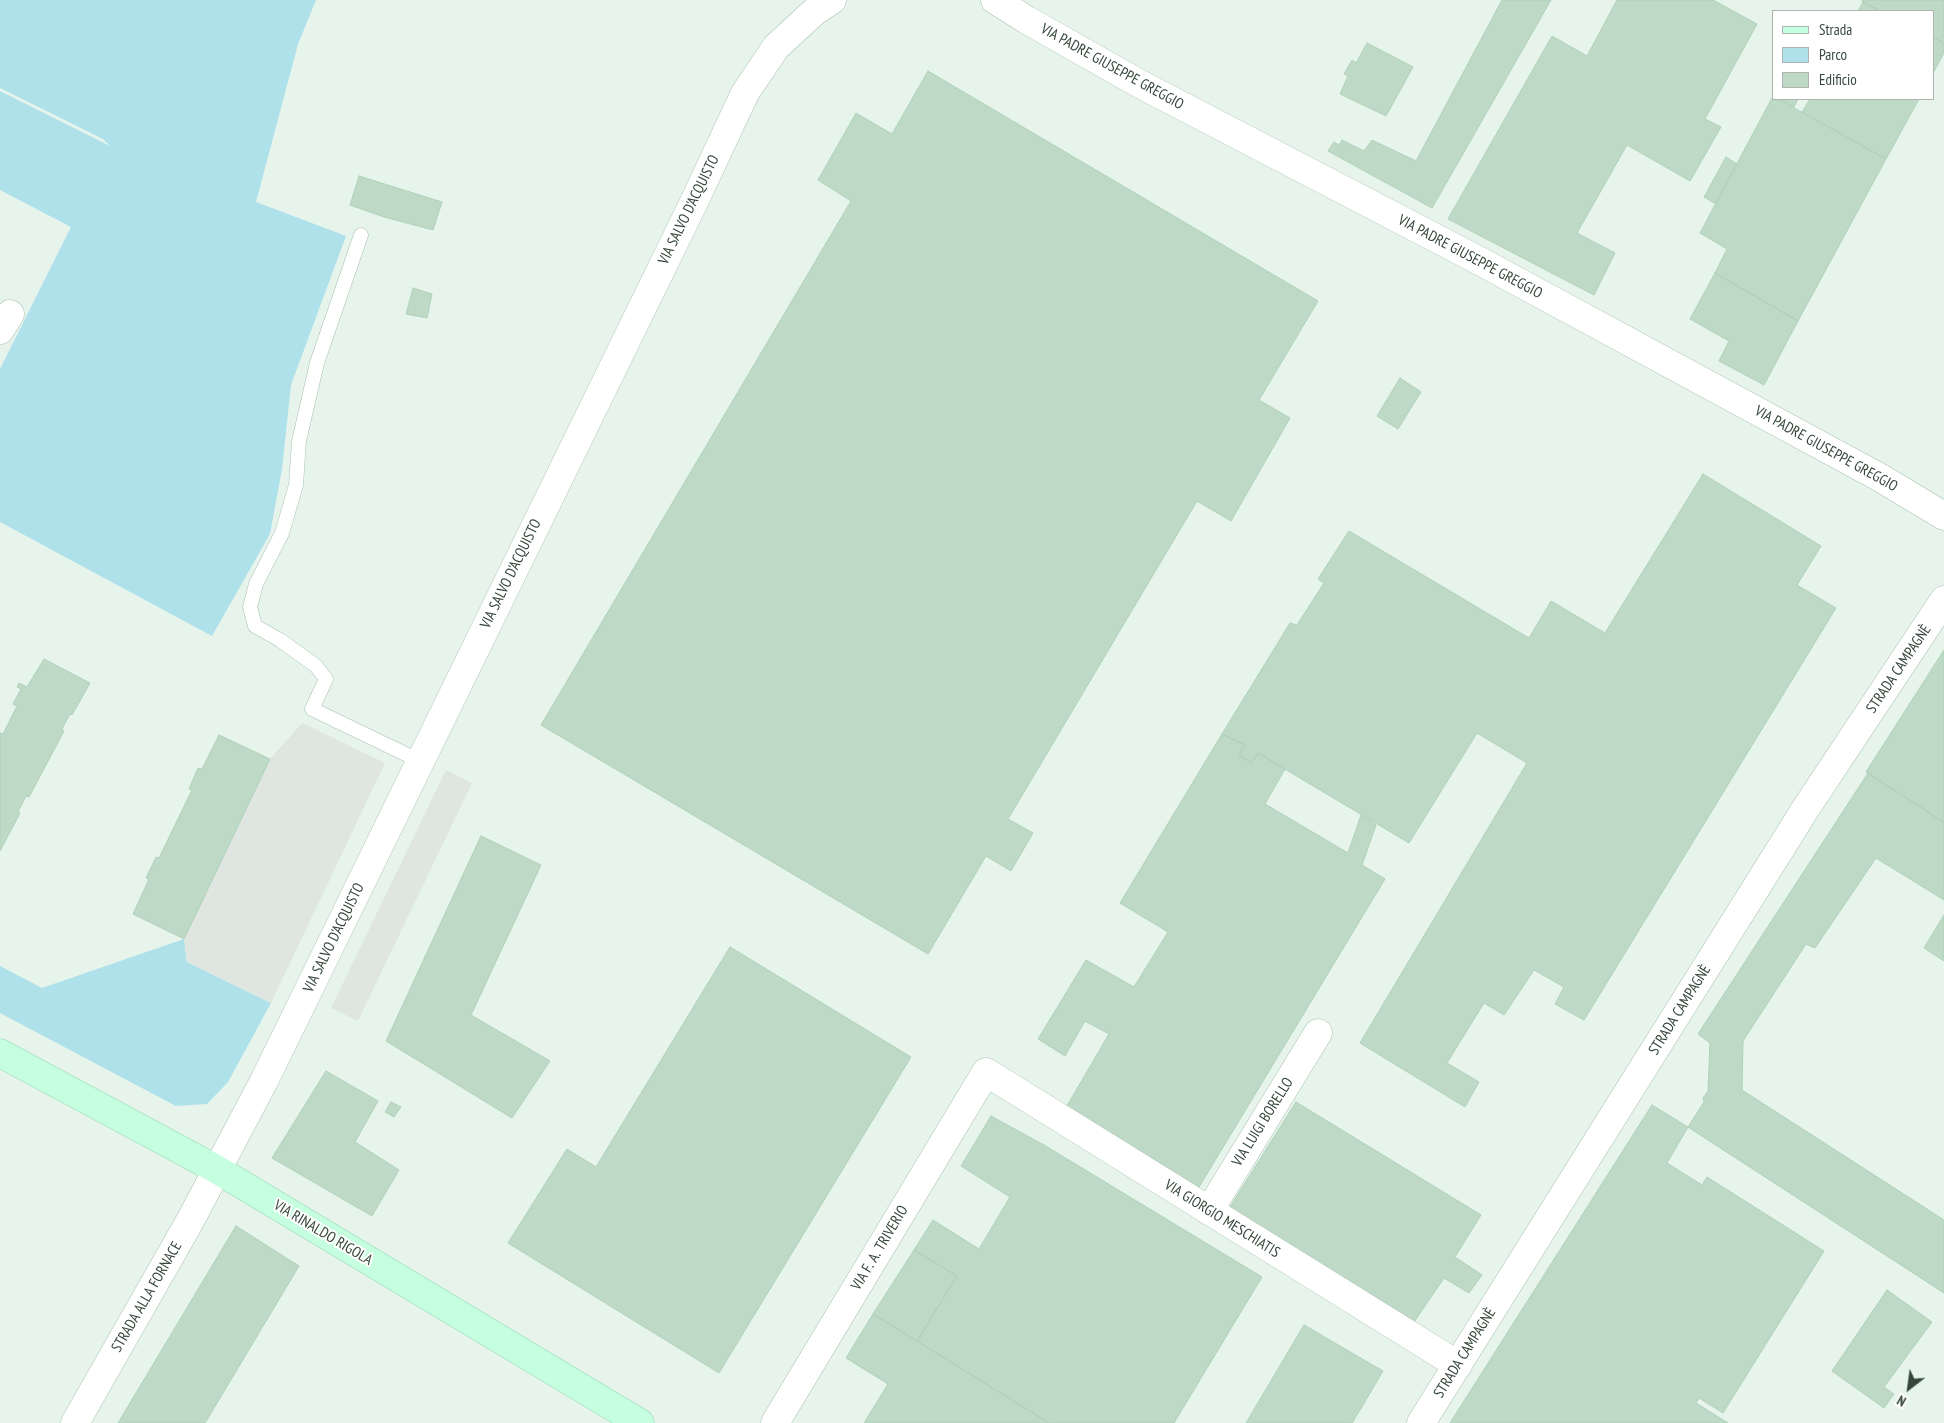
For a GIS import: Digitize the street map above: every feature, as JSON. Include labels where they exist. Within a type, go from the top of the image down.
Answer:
[{"type":"street","name":"VIA SALVO D'ACQUISTO","points":[[216,1169],[264,1081],[681,228],[745,93],[776,47],[815,11],[832,0]]},
{"type":"street","name":"VIA PADRE GIUSEPPE GREGGIO","points":[[995,0],[1140,84],[1476,259],[1879,477],[1944,516]]},
{"type":"street","name":"STRADA CAMPAGNÈ","points":[[1420,1423],[1800,816],[1944,600]]},
{"type":"street","name":"VIA LUIGI BORELLO","points":[[1209,1211],[1318,1033]]},
{"type":"street","name":"VIA RINALDO RIGOLA","points":[[0,1054],[216,1169],[640,1423]]},
{"type":"street","name":"VIA GIORGIO MESCHIATIS","points":[[986,1072],[1458,1365]]},
{"type":"street","name":"VIA F. A. TRIVERIO","points":[[775,1423],[986,1072]]},
{"type":"street","name":"STRADA ALLA FORNACE","points":[[75,1423],[190,1221],[216,1169]]},
{"type":"lane","points":[[361,235],[317,363],[299,441],[296,485],[282,533],[256,584],[250,607],[255,626],[280,640],[316,666],[326,679],[312,709],[420,761]]},
{"type":"green space","points":[[0,0],[316,0],[298,44],[256,202],[346,236],[291,385],[282,469],[270,534],[212,636],[0,522],[0,369],[71,227],[0,190],[0,91],[110,146],[103,139],[0,88]]},
{"type":"green space","points":[[184,939],[187,962],[271,1003],[228,1082],[207,1104],[176,1106],[0,1013],[0,966],[42,988]]},
{"type":"shaded area","points":[[302,723],[385,763],[271,1003],[187,962],[184,939],[270,759]]},
{"type":"shaded area","points":[[446,770],[472,783],[358,1021],[331,1008]]},
{"type":"building","points":[[1502,0],[1551,0],[1432,208],[1328,151],[1334,142],[1339,145],[1342,140],[1364,151],[1372,140],[1416,161]]},
{"type":"building","points":[[1617,0],[1713,0],[1757,24],[1705,119],[1721,127],[1690,181],[1627,145],[1577,233],[1615,253],[1594,295],[1448,219],[1552,36],[1587,56]]},
{"type":"building","points":[[1862,0],[1944,0],[1944,43],[1934,38],[1934,10],[1879,10]]},
{"type":"building","points":[[1863,2],[1879,10],[1859,10]]},
{"type":"building","points":[[1934,38],[1944,43],[1944,53],[1934,71]]},
{"type":"building","points":[[1367,43],[1413,67],[1386,116],[1340,94],[1348,76],[1344,74],[1352,60],[1356,63]]},
{"type":"building","points":[[928,71],[1318,301],[1259,400],[1290,418],[1231,521],[1197,501],[1008,819],[1033,833],[1011,871],[986,856],[928,954],[541,725],[851,201],[818,180],[856,113],[892,134]]},
{"type":"building","points":[[1772,98],[1772,100],[1780,100],[1886,159],[1798,321],[1715,273],[1727,249],[1700,233]]},
{"type":"building","points":[[1780,100],[1798,100],[1794,107]]},
{"type":"building","points":[[1809,100],[1918,100],[1886,159],[1802,112]]},
{"type":"building","points":[[1726,157],[1737,164],[1716,204],[1704,197]]},
{"type":"building","points":[[359,176],[442,202],[433,230],[384,217],[350,205]]},
{"type":"building","points":[[1715,273],[1798,321],[1764,385],[1719,361],[1729,341],[1690,319]]},
{"type":"building","points":[[413,288],[432,294],[427,318],[406,314]]},
{"type":"building","points":[[1400,378],[1421,392],[1398,429],[1377,416]]},
{"type":"building","points":[[1703,474],[1821,546],[1797,585],[1836,608],[1584,1020],[1555,1004],[1564,987],[1534,970],[1504,1015],[1484,1003],[1447,1063],[1479,1082],[1465,1107],[1360,1043],[1527,763],[1477,733],[1409,843],[1258,753],[1252,763],[1239,755],[1245,745],[1222,734],[1290,623],[1297,625],[1324,583],[1318,579],[1349,531],[1529,638],[1551,601],[1605,633]]},
{"type":"building","points":[[1944,650],[1944,822],[1866,772]]},
{"type":"building","points":[[44,659],[90,683],[72,715],[70,714],[62,729],[64,731],[29,797],[26,796],[18,812],[20,813],[0,851],[0,733],[3,734],[17,706],[13,704],[21,689],[17,687],[19,683],[27,687]]},
{"type":"building","points":[[1222,734],[1245,745],[1239,755],[1252,763],[1258,753],[1285,769],[1265,804],[1348,853],[1361,815],[1376,825],[1362,865],[1385,879],[1196,1192],[1064,1111],[1109,1034],[1085,1021],[1065,1056],[1038,1039],[1086,960],[1134,987],[1168,932],[1120,903]]},
{"type":"building","points":[[219,735],[270,759],[184,939],[133,914],[149,879],[146,878],[156,857],[159,858],[192,790],[189,789],[198,768],[202,769]]},
{"type":"building","points":[[1868,773],[1944,823],[1944,900],[1876,858],[1815,948],[1806,944],[1743,1041],[1742,1090],[1944,1220],[1944,1293],[1688,1127],[1704,1102],[1703,1098],[1708,1091],[1710,1043],[1698,1034]]},
{"type":"building","points":[[481,836],[541,865],[471,1015],[550,1061],[512,1118],[386,1041]]},
{"type":"building","points":[[1944,915],[1944,961],[1924,948]]},
{"type":"building","points":[[730,947],[911,1057],[719,1373],[508,1243],[567,1149],[596,1167]]},
{"type":"building","points":[[326,1071],[378,1101],[355,1142],[399,1170],[372,1216],[272,1158]]},
{"type":"building","points":[[391,1102],[401,1107],[394,1117],[385,1112]]},
{"type":"building","points":[[1296,1102],[1481,1215],[1455,1257],[1482,1275],[1469,1293],[1444,1278],[1412,1325],[1228,1210]]},
{"type":"building","points":[[1652,1105],[1688,1127],[1667,1163],[1702,1185],[1707,1177],[1824,1251],[1723,1413],[1699,1398],[1696,1403],[1728,1423],[1450,1423]]},
{"type":"building","points":[[991,1116],[1044,1145],[1262,1277],[1174,1423],[1049,1423],[917,1341],[957,1276],[914,1250],[933,1220],[979,1249],[1010,1197],[961,1166]]},
{"type":"building","points":[[236,1226],[299,1266],[205,1423],[118,1423]]},
{"type":"building","points":[[914,1250],[957,1276],[917,1341],[873,1314]]},
{"type":"building","points":[[1887,1290],[1932,1322],[1884,1387],[1894,1394],[1884,1408],[1832,1371]]},
{"type":"building","points":[[873,1314],[1049,1423],[864,1423],[888,1384],[846,1358]]},
{"type":"building","points":[[1304,1325],[1383,1371],[1363,1405],[1352,1423],[1246,1423]]}]
